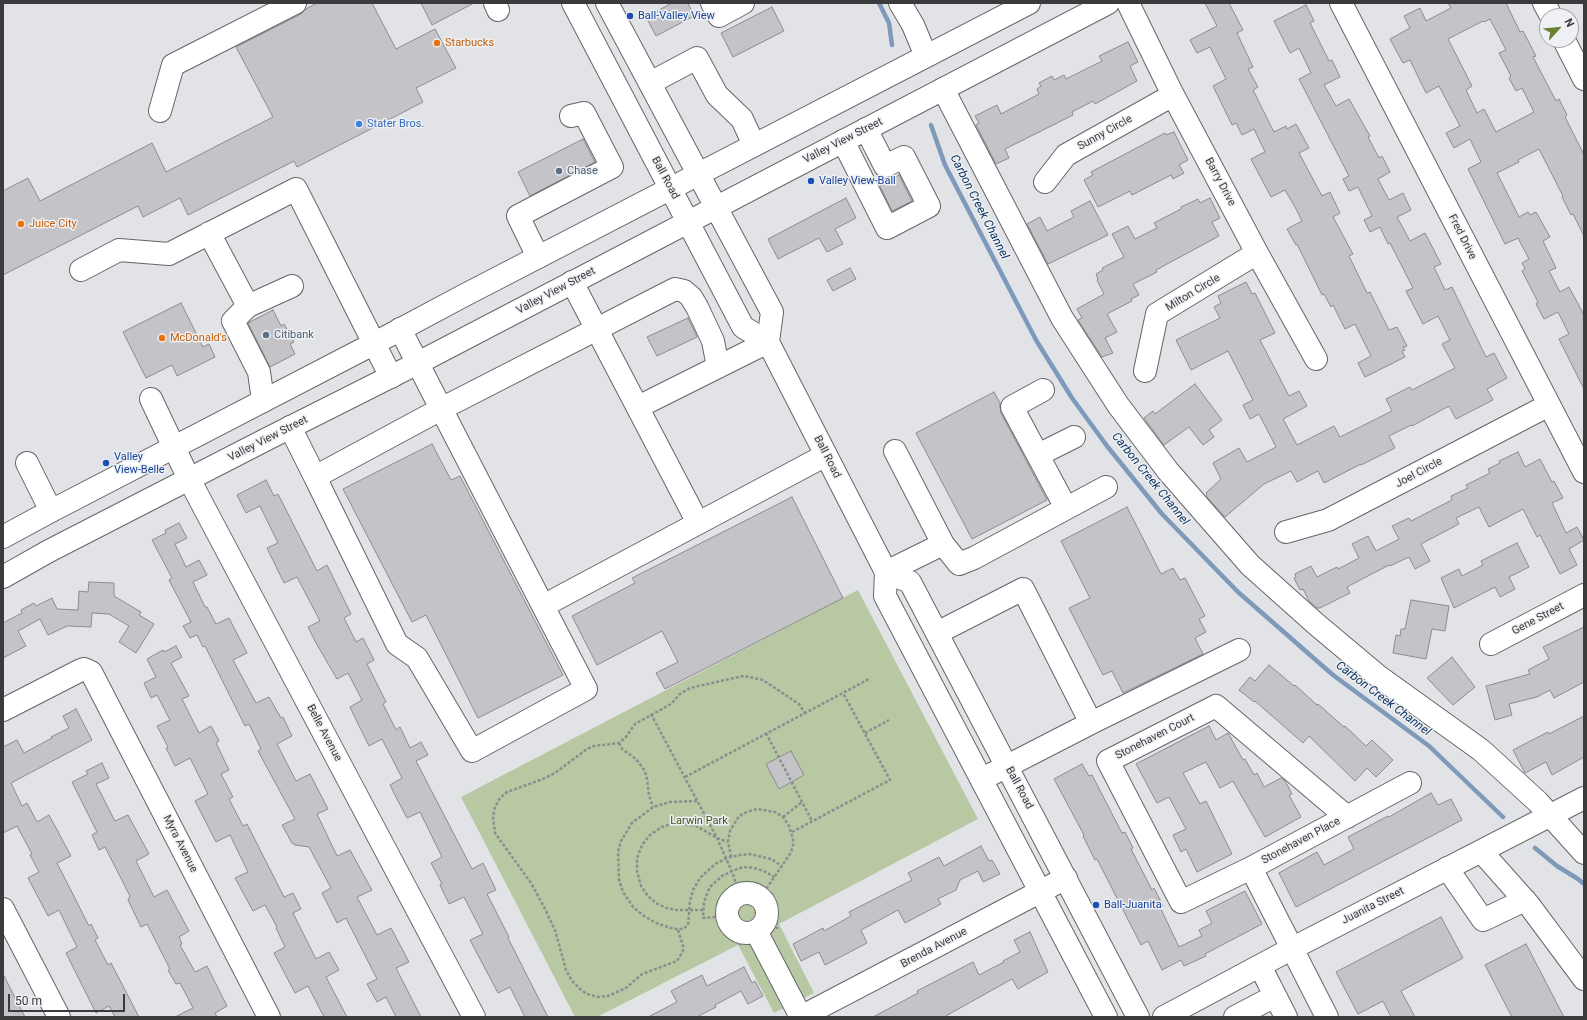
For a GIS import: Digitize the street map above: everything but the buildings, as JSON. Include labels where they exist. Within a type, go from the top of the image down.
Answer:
[{"type":"street","points":[[160,111],[173,65],[295,3]]},
{"type":"street","name":"Ball Road","points":[[573,3],[744,327],[768,342],[886,572],[885,596],[1106,1017]]},
{"type":"street","points":[[607,3],[772,312],[768,342],[638,407]]},
{"type":"street","points":[[712,3],[719,16],[742,3]]},
{"type":"street","points":[[900,3],[913,25],[926,56]]},
{"type":"street","points":[[3,538],[670,188],[1029,3]]},
{"type":"street","name":"Valley View Street","points":[[3,577],[49,551],[290,427],[391,377],[1108,3]]},
{"type":"street","name":"Barry Drive","points":[[1128,3],[1173,94],[1257,253],[1316,359]]},
{"type":"street","name":"Fred Drive","points":[[1349,6],[1584,472]]},
{"type":"street","points":[[1568,48],[1584,79]]},
{"type":"street","points":[[650,83],[697,58],[717,95],[742,118],[754,145]]},
{"type":"street","points":[[943,89],[1062,318],[1118,406],[1168,471],[1250,564],[1316,624],[1378,676],[1481,750],[1538,802],[1584,854]]},
{"type":"street","name":"Sunny Circle","points":[[1045,182],[1066,155],[1173,94]]},
{"type":"street","points":[[538,257],[518,216],[612,167],[584,113],[571,116]]},
{"type":"street","points":[[842,141],[887,228],[929,206],[904,157],[885,166],[866,129]]},
{"type":"street","points":[[81,270],[119,250],[169,254],[296,189],[391,377]]},
{"type":"street","points":[[209,233],[248,306]]},
{"type":"street","name":"Milton Circle","points":[[1144,371],[1157,314],[1257,253]]},
{"type":"street","points":[[572,282],[698,523]]},
{"type":"street","points":[[263,401],[259,372],[233,321],[248,306],[292,286]]},
{"type":"street","points":[[315,477],[441,409],[675,289],[684,291],[691,297],[697,307],[714,341],[718,367]]},
{"type":"street","points":[[290,427],[397,644],[417,658],[472,751],[586,689],[400,329]]},
{"type":"street","points":[[1043,390],[1012,407],[1066,508]]},
{"type":"street","name":"Belle Avenue","points":[[151,399],[189,479],[474,1017]]},
{"type":"street","name":"Joel Circle","points":[[1286,532],[1328,520],[1549,405]]},
{"type":"street","points":[[1038,455],[1074,437]]},
{"type":"street","points":[[895,450],[943,544],[960,564],[974,558],[1106,487]]},
{"type":"street","points":[[543,606],[826,455]]},
{"type":"street","points":[[27,463],[52,511]]},
{"type":"street","points":[[886,572],[943,544]]},
{"type":"street","name":"Ball Road","points":[[886,572],[910,582],[1138,1017]]},
{"type":"street","points":[[937,633],[1023,589],[1091,723]]},
{"type":"street","name":"Gene Street","points":[[1491,644],[1584,595]]},
{"type":"street","points":[[982,779],[1239,650]]},
{"type":"street","name":"Myra Avenue","points":[[3,710],[79,670],[84,669],[91,672],[269,1017]]},
{"type":"street","name":"Stonehaven Court","points":[[1251,868],[1181,902],[1108,761],[1216,706],[1347,816]]},
{"type":"street","name":"Stonehaven Place","points":[[1328,1017],[1251,868],[1410,783]]},
{"type":"street","name":"Juanita Street","points":[[1164,1017],[1293,948],[1584,798]]},
{"type":"street","points":[[1481,851],[1525,900],[1584,979]]},
{"type":"street","points":[[1447,868],[1483,920],[1525,900]]},
{"type":"street","name":"Brenda Avenue","points":[[801,1017],[1066,878]]},
{"type":"street","points":[[739,895],[731,900],[728,906],[728,919],[731,925],[742,933],[756,931],[801,1017]]},
{"type":"street","points":[[3,909],[59,1017]]},
{"type":"street","points":[[1260,966],[1286,1017]]},
{"type":"street","points":[[1236,1017],[1275,996]]},
{"type":"path","points":[[678,930],[683,946],[683,952],[677,961],[642,974],[626,988],[608,996],[587,994],[572,981],[566,970],[554,930],[544,907],[531,883],[495,833],[493,817],[495,807],[500,798],[507,792],[555,773],[587,749],[594,746],[619,743],[626,737],[635,724],[671,704],[680,694],[690,688],[744,676],[763,680],[799,704],[805,713]]},
{"type":"path","points":[[685,777],[869,679]]},
{"type":"path","points":[[792,832],[890,780],[843,693]]},
{"type":"path","points":[[651,714],[717,838],[732,870],[739,895]]},
{"type":"path","points":[[865,733],[889,720]]},
{"type":"path","points":[[766,733],[812,821]]},
{"type":"path","points":[[619,743],[622,749],[636,759],[645,771],[649,795],[653,807]]},
{"type":"path","points":[[697,801],[670,802],[653,807],[642,815],[626,832],[618,852],[619,880],[623,892],[633,907],[644,916],[656,923],[678,930],[688,926],[689,910],[693,890],[700,878],[711,867],[726,858],[750,854],[771,860],[782,866]]},
{"type":"path","points":[[783,817],[802,802]]},
{"type":"path","points":[[731,857],[728,841],[730,831],[739,816],[757,809],[775,812],[783,817],[792,832],[793,847],[790,854],[766,889],[772,894],[776,902],[777,932]]},
{"type":"path","points":[[703,910],[677,910],[666,908],[656,903],[648,896],[641,886],[636,871],[637,858],[642,845],[650,835],[662,827],[674,823],[696,826],[717,838],[728,841]]},
{"type":"path","points":[[717,917],[703,918],[703,910],[704,902],[710,887],[722,876],[739,868],[753,868],[766,872],[774,877]]},
{"type":"green space","name":"Larwin Park","points":[[858,590],[978,819],[779,924],[814,993],[774,1013],[738,945],[597,1017],[575,1017],[461,797]]},
{"type":"waterway","name":"Carbon Creek Channel","points":[[879,3],[889,23],[892,45]]},
{"type":"waterway","name":"Carbon Creek Channel","points":[[931,125],[945,165],[1036,340],[1072,398],[1107,446],[1162,514],[1238,592],[1333,675],[1429,746],[1503,817]]},
{"type":"waterway","name":"Carbon Creek Channel","points":[[1535,848],[1557,866],[1584,884]]},
{"type":"place","name":"Ball-Valley View","points":[[630,16]]},
{"type":"place","name":"Starbucks","points":[[437,43]]},
{"type":"place","name":"Stater Bros.","points":[[359,124]]},
{"type":"place","name":"Chase","points":[[559,171]]},
{"type":"place","name":"Valley View-Ball","points":[[811,181]]},
{"type":"place","name":"Juice City","points":[[21,224]]},
{"type":"place","name":"Citibank","points":[[266,335]]},
{"type":"place","name":"McDonald's","points":[[162,338]]},
{"type":"place","name":"Valley View-Belle","points":[[106,463]]},
{"type":"place","name":"Ball-Juanita","points":[[1096,905]]}]
